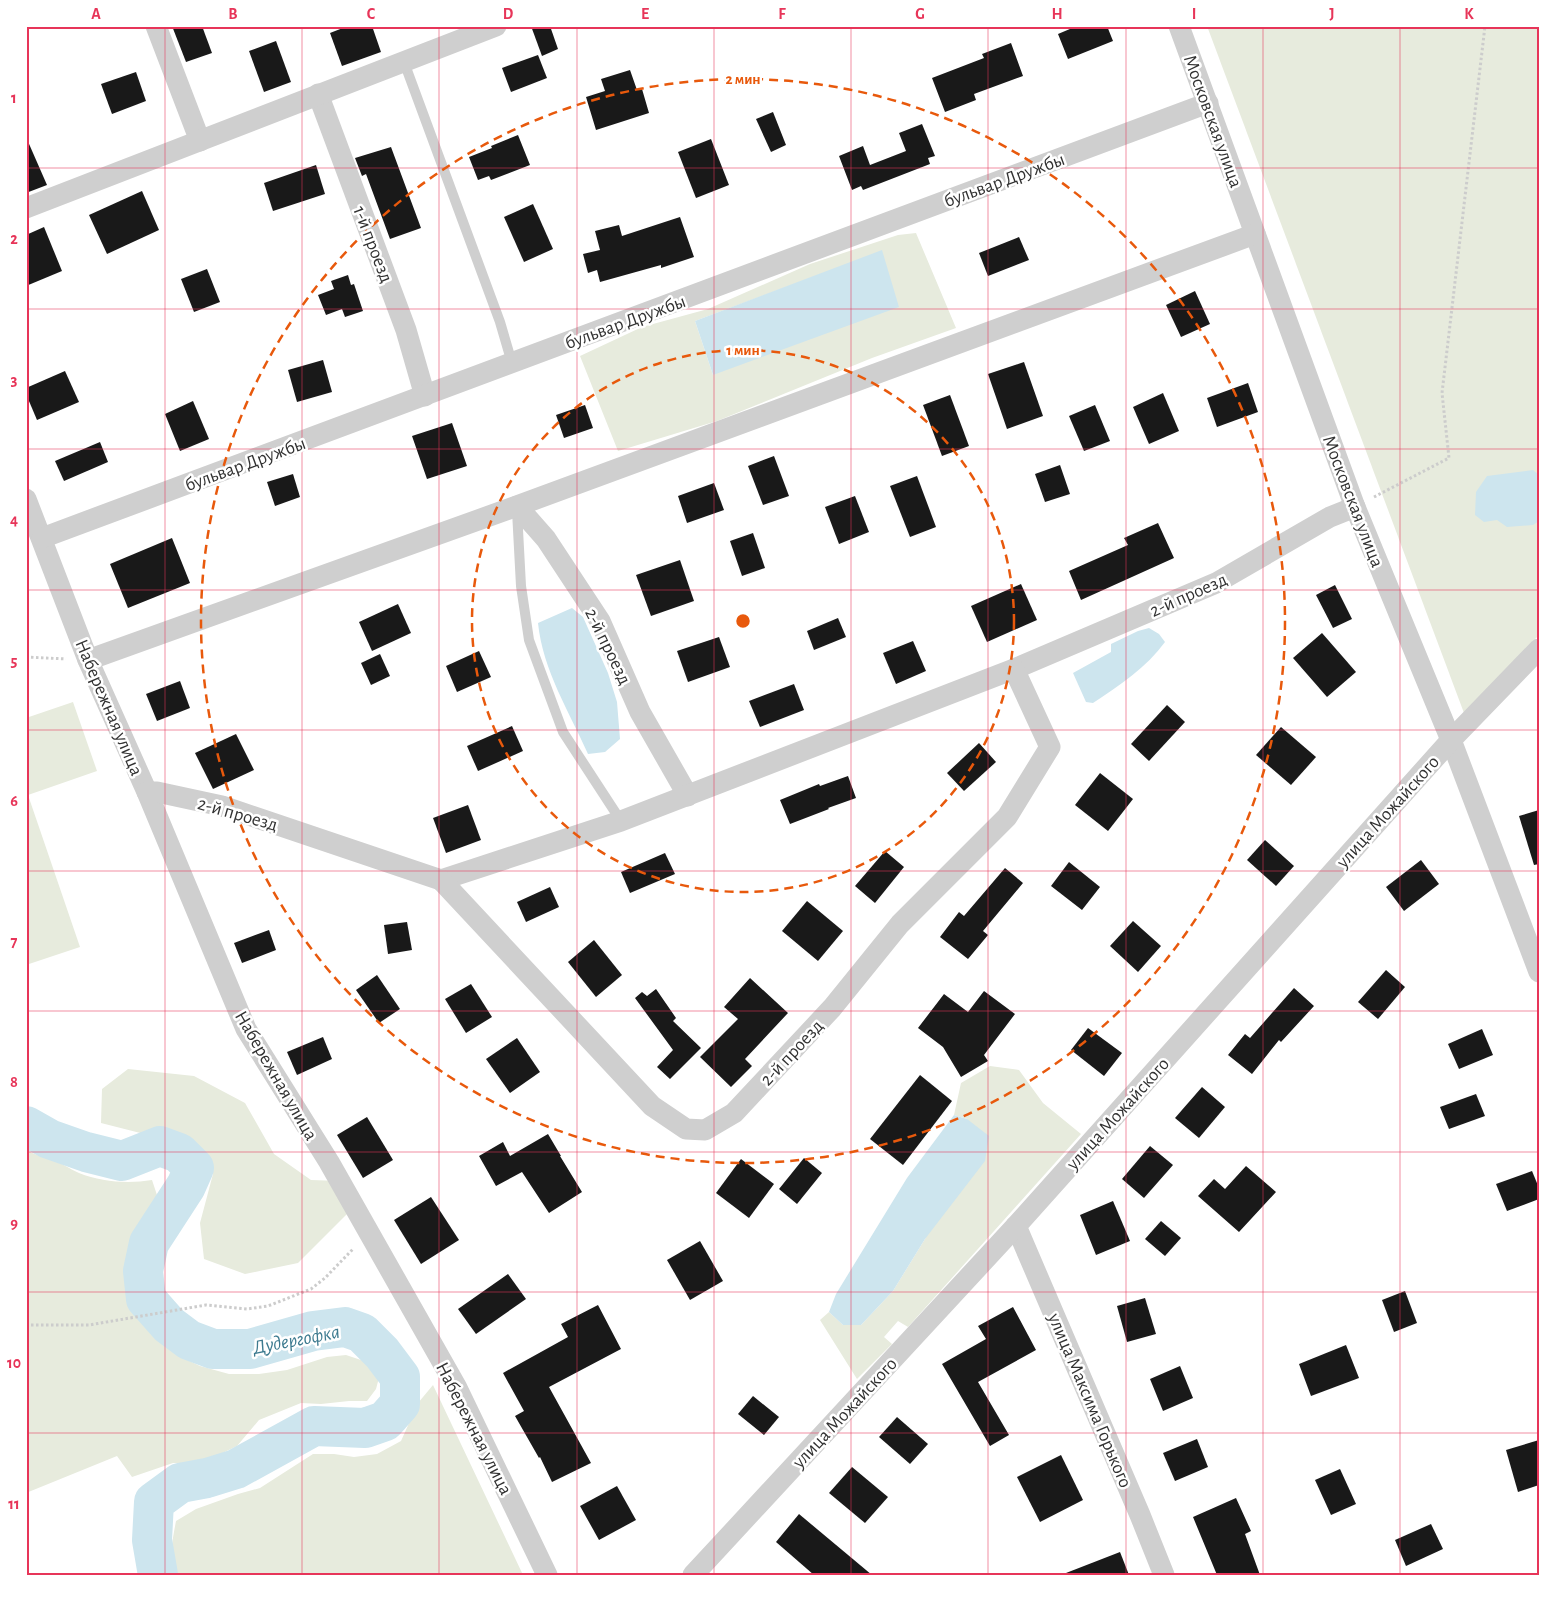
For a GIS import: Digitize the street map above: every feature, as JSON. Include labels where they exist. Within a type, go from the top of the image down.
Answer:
[{"type":"street","points":[[156,26],[200,141]]},
{"type":"street","points":[[26,208],[496,26]]},
{"type":"street","name":"Московская улица","points":[[1179,26],[1355,507],[1451,740],[1539,972]]},
{"type":"street","name":"1-й проезд","points":[[318,94],[406,330],[425,396]]},
{"type":"street","name":"бульвар Дружбы","points":[[42,538],[1208,103]]},
{"type":"street","points":[[88,660],[517,506],[1255,234]]},
{"type":"street","name":"Набережная улица","points":[[26,499],[88,660],[147,792],[246,1029],[329,1162],[457,1388],[547,1575]]},
{"type":"street","name":"2-й проезд","points":[[517,506],[546,539],[600,621],[640,712],[688,796]]},
{"type":"street","name":"2-й проезд","points":[[441,880],[622,821],[1014,670],[1216,584],[1330,517],[1355,507]]},
{"type":"street","name":"улица Можайского","points":[[693,1575],[1016,1226],[1451,740],[1539,648]]},
{"type":"street","name":"2-й проезд","points":[[147,792],[157,792],[222,806],[441,880],[652,1106],[686,1129],[705,1130],[734,1113],[832,1008],[900,924],[1007,818],[1050,748],[1014,670]]},
{"type":"street","name":"улица Максима Горького","points":[[1016,1226],[1164,1575]]},
{"type":"lane","points":[[404,62],[500,322],[512,363]]},
{"type":"lane","points":[[517,506],[521,586],[529,640],[564,732],[622,821]]},
{"type":"path","points":[[1355,507],[1450,458],[1442,394],[1485,26]]},
{"type":"path","points":[[26,657],[88,660]]},
{"type":"path","points":[[26,1325],[89,1325],[206,1305],[246,1309],[268,1306],[311,1289],[369,1232]]},
{"type":"shaded area","points":[[1207,26],[1539,26],[1539,635],[1464,713]]},
{"type":"shaded area","points":[[916,233],[956,328],[872,358],[717,421],[618,451],[580,356],[642,327],[708,309],[810,264],[898,235]],"holes":[[[882,251],[713,375],[695,321]]]},
{"type":"shaded area","points":[[73,702],[97,771],[28,795],[80,947],[26,965],[26,718]]},
{"type":"shaded area","points":[[990,1066],[1019,1070],[1043,1103],[1081,1134],[908,1327],[898,1321],[884,1337],[892,1344],[857,1379],[820,1320],[829,1312],[843,1325],[861,1325],[893,1291],[925,1239],[967,1119],[954,1115],[961,1083]]},
{"type":"shaded area","points":[[128,1069],[194,1076],[245,1103],[274,1154],[311,1180],[340,1181],[354,1207],[298,1263],[245,1274],[204,1259],[200,1223],[213,1174],[197,1155],[160,1138],[101,1123],[102,1089]]},
{"type":"shaded area","points":[[26,1149],[79,1173],[97,1178],[124,1182],[152,1180],[157,1195],[136,1241],[129,1285],[131,1299],[154,1332],[179,1356],[200,1366],[229,1374],[259,1374],[287,1370],[327,1357],[346,1355],[370,1363],[380,1374],[376,1389],[367,1401],[321,1404],[301,1403],[259,1420],[237,1446],[202,1463],[173,1463],[132,1477],[117,1456],[26,1493]]},
{"type":"shaded area","points":[[433,1385],[523,1575],[178,1575],[173,1560],[172,1548],[176,1521],[196,1509],[260,1488],[313,1454],[334,1454],[354,1457],[377,1454],[401,1441],[418,1403]]},
{"type":"water","points":[[882,250],[899,307],[713,375],[695,321]]},
{"type":"water","points":[[1533,470],[1539,475],[1539,521],[1533,525],[1507,527],[1497,520],[1484,522],[1475,515],[1476,492],[1487,476]]},
{"type":"water","points":[[572,608],[583,617],[608,673],[617,702],[620,739],[605,752],[588,754],[551,674],[541,641],[538,623]]},
{"type":"water","points":[[1149,628],[1159,634],[1165,642],[1158,651],[1132,676],[1113,690],[1093,703],[1086,702],[1073,673],[1111,652],[1111,644],[1138,631]]},
{"type":"water","points":[[954,1115],[967,1119],[989,1136],[985,1161],[925,1239],[893,1291],[861,1325],[843,1325],[829,1312],[836,1294],[907,1178]]},
{"type":"building","points":[[172,26],[202,26],[212,53],[186,62]]},
{"type":"building","points":[[348,26],[372,26],[381,52],[342,66],[330,33]]},
{"type":"building","points":[[531,26],[550,26],[558,49],[542,56]]},
{"type":"building","points":[[1077,26],[1107,26],[1113,41],[1068,59],[1058,34]]},
{"type":"building","points":[[276,41],[291,82],[264,92],[249,51]]},
{"type":"building","points":[[1011,43],[1023,76],[974,94],[976,100],[945,112],[932,78],[984,58],[982,54]]},
{"type":"building","points":[[538,55],[547,78],[511,92],[502,68]]},
{"type":"building","points":[[630,70],[637,90],[642,89],[649,113],[596,130],[586,97],[605,91],[601,79]]},
{"type":"building","points":[[136,72],[146,101],[112,114],[101,84]]},
{"type":"building","points":[[773,112],[786,145],[771,152],[756,119]]},
{"type":"building","points":[[922,124],[935,156],[928,158],[930,164],[863,190],[861,186],[852,190],[839,156],[863,146],[870,165],[906,151],[899,133]]},
{"type":"building","points":[[518,135],[530,165],[491,180],[489,176],[478,180],[469,157]]},
{"type":"building","points":[[26,137],[47,185],[26,193]]},
{"type":"building","points":[[711,139],[729,185],[696,198],[678,152]]},
{"type":"building","points":[[391,147],[421,228],[390,239],[366,174],[362,176],[355,158]]},
{"type":"building","points":[[316,165],[325,194],[273,211],[264,183]]},
{"type":"building","points":[[142,191],[159,230],[107,254],[89,215]]},
{"type":"building","points":[[533,204],[553,249],[524,262],[504,217]]},
{"type":"building","points":[[680,217],[694,257],[661,268],[661,265],[600,282],[597,270],[588,273],[583,254],[600,250],[595,231],[619,225],[622,236]]},
{"type":"building","points":[[44,227],[62,271],[26,286],[26,235]]},
{"type":"building","points":[[1019,237],[1029,260],[988,276],[979,253]]},
{"type":"building","points":[[207,269],[220,302],[194,312],[181,279]]},
{"type":"building","points":[[348,275],[351,285],[354,284],[363,311],[345,317],[342,309],[326,315],[318,295],[334,289],[331,281]]},
{"type":"building","points":[[1195,291],[1210,324],[1181,337],[1166,305]]},
{"type":"building","points":[[323,360],[332,392],[297,402],[288,370]]},
{"type":"building","points":[[1024,362],[1043,416],[1007,429],[988,374]]},
{"type":"building","points":[[65,371],[79,402],[37,420],[26,394],[26,388]]},
{"type":"building","points":[[1248,383],[1258,412],[1217,427],[1207,398]]},
{"type":"building","points":[[1163,393],[1179,431],[1149,444],[1133,407]]},
{"type":"building","points":[[950,395],[969,446],[942,456],[923,405]]},
{"type":"building","points":[[193,401],[209,439],[180,451],[165,414]]},
{"type":"building","points":[[585,405],[593,428],[564,438],[556,415]]},
{"type":"building","points":[[1095,405],[1110,441],[1084,451],[1069,416]]},
{"type":"building","points":[[452,423],[467,466],[427,479],[412,436]]},
{"type":"building","points":[[100,442],[108,462],[64,481],[55,461]]},
{"type":"building","points":[[774,456],[789,496],[763,505],[748,466]]},
{"type":"building","points":[[1060,465],[1070,494],[1045,502],[1035,474]]},
{"type":"building","points":[[293,474],[300,497],[275,506],[267,482]]},
{"type":"building","points":[[917,476],[936,527],[910,537],[890,486]]},
{"type":"building","points":[[714,483],[724,510],[687,523],[678,496]]},
{"type":"building","points":[[855,496],[869,532],[839,544],[825,507]]},
{"type":"building","points":[[1158,523],[1174,558],[1081,600],[1069,571],[1128,545],[1124,538]]},
{"type":"building","points":[[753,533],[765,568],[742,576],[730,541]]},
{"type":"building","points":[[172,538],[190,583],[128,608],[110,564]]},
{"type":"building","points":[[680,560],[694,601],[651,616],[636,575]]},
{"type":"building","points":[[1021,584],[1037,620],[987,642],[971,606]]},
{"type":"building","points":[[1335,585],[1352,619],[1333,628],[1316,595]]},
{"type":"building","points":[[398,604],[411,633],[372,651],[359,622]]},
{"type":"building","points":[[838,618],[846,637],[814,650],[807,631]]},
{"type":"building","points":[[1322,633],[1356,672],[1327,697],[1293,658]]},
{"type":"building","points":[[719,637],[730,667],[688,682],[677,651]]},
{"type":"building","points":[[913,641],[926,671],[896,684],[883,653]]},
{"type":"building","points":[[479,651],[491,677],[457,692],[446,666]]},
{"type":"building","points":[[380,654],[390,676],[371,685],[361,663]]},
{"type":"building","points":[[180,681],[190,708],[157,721],[146,694]]},
{"type":"building","points":[[794,684],[804,710],[760,727],[749,701]]},
{"type":"building","points":[[1167,705],[1185,722],[1149,761],[1131,744]]},
{"type":"building","points":[[512,726],[523,751],[478,771],[467,746]]},
{"type":"building","points":[[1281,727],[1316,757],[1291,785],[1256,755]]},
{"type":"building","points":[[236,734],[254,770],[213,789],[195,753]]},
{"type":"building","points":[[979,743],[996,762],[964,791],[947,773]]},
{"type":"building","points":[[1100,773],[1133,799],[1108,831],[1075,805]]},
{"type":"building","points":[[848,776],[856,798],[790,824],[780,800],[819,784],[820,786]]},
{"type":"building","points":[[468,805],[481,840],[446,853],[433,818]]},
{"type":"building","points":[[1539,810],[1539,864],[1534,865],[1519,816]]},
{"type":"building","points":[[1265,840],[1294,866],[1276,886],[1247,860]]},
{"type":"building","points":[[885,851],[904,867],[875,903],[855,886]]},
{"type":"building","points":[[665,853],[675,874],[630,893],[621,872]]},
{"type":"building","points":[[1421,860],[1439,884],[1404,911],[1386,887]]},
{"type":"building","points":[[1069,862],[1100,887],[1082,910],[1051,886]]},
{"type":"building","points":[[1005,868],[1023,883],[983,931],[988,935],[968,959],[940,937],[959,912],[964,916]]},
{"type":"building","points":[[550,887],[559,907],[526,922],[517,902]]},
{"type":"building","points":[[807,901],[843,931],[818,961],[782,931]]},
{"type":"building","points":[[1133,921],[1161,946],[1138,972],[1110,946]]},
{"type":"building","points":[[407,922],[412,950],[388,954],[384,925]]},
{"type":"building","points":[[269,930],[276,950],[242,963],[234,943]]},
{"type":"building","points":[[594,940],[622,975],[596,997],[568,962]]},
{"type":"building","points":[[1386,970],[1405,987],[1378,1019],[1358,1002]]},
{"type":"building","points":[[377,975],[400,1009],[379,1023],[356,990]]},
{"type":"building","points":[[750,978],[788,1013],[745,1059],[752,1066],[731,1087],[700,1057],[738,1019],[724,1007]]},
{"type":"building","points":[[471,984],[492,1017],[466,1033],[445,999]]},
{"type":"building","points":[[1294,988],[1314,1006],[1281,1042],[1279,1040],[1252,1074],[1228,1055],[1245,1034],[1250,1038]]},
{"type":"building","points":[[656,989],[676,1018],[673,1021],[701,1048],[670,1079],[657,1067],[673,1050],[635,998],[642,992],[647,996]]},
{"type":"building","points":[[984,991],[1015,1014],[984,1055],[988,1061],[961,1077],[943,1047],[918,1028],[944,994],[968,1012]]},
{"type":"building","points":[[1088,1028],[1122,1053],[1104,1076],[1071,1050]]},
{"type":"building","points":[[1482,1029],[1493,1055],[1459,1069],[1448,1044]]},
{"type":"building","points":[[323,1037],[332,1059],[297,1075],[287,1052]]},
{"type":"building","points":[[517,1038],[540,1072],[510,1093],[486,1059]]},
{"type":"building","points":[[920,1075],[952,1101],[903,1165],[870,1139]]},
{"type":"building","points":[[1202,1087],[1225,1107],[1199,1138],[1175,1118]]},
{"type":"building","points":[[1476,1094],[1485,1116],[1449,1129],[1440,1107]]},
{"type":"building","points":[[367,1117],[393,1160],[363,1178],[337,1135]]},
{"type":"building","points":[[548,1134],[582,1192],[549,1213],[522,1172],[496,1186],[479,1156],[503,1142],[510,1156]]},
{"type":"building","points":[[1150,1146],[1173,1165],[1144,1198],[1122,1179]]},
{"type":"building","points":[[804,1158],[822,1173],[797,1204],[779,1189]]},
{"type":"building","points":[[741,1159],[774,1184],[749,1218],[716,1193]]},
{"type":"building","points":[[1246,1166],[1276,1192],[1239,1232],[1198,1196],[1214,1179],[1225,1189]]},
{"type":"building","points":[[1532,1171],[1539,1188],[1539,1199],[1507,1211],[1496,1184]]},
{"type":"building","points":[[431,1197],[459,1240],[421,1264],[394,1220]]},
{"type":"building","points":[[1113,1201],[1130,1241],[1096,1255],[1080,1215]]},
{"type":"building","points":[[1161,1221],[1181,1238],[1165,1256],[1145,1239]]},
{"type":"building","points":[[700,1241],[723,1281],[690,1300],[667,1260]]},
{"type":"building","points":[[508,1274],[526,1299],[476,1334],[458,1309]]},
{"type":"building","points":[[1405,1291],[1417,1323],[1394,1332],[1382,1300]]},
{"type":"building","points":[[1145,1298],[1156,1334],[1127,1342],[1117,1306]]},
{"type":"building","points":[[598,1305],[621,1349],[549,1387],[591,1463],[552,1482],[540,1457],[515,1416],[524,1411],[503,1373],[568,1337],[561,1324]]},
{"type":"building","points":[[1013,1307],[1036,1350],[978,1382],[1009,1435],[990,1446],[942,1364],[986,1339],[978,1326]]},
{"type":"building","points":[[1346,1345],[1359,1378],[1311,1396],[1299,1364]]},
{"type":"building","points":[[1180,1366],[1193,1398],[1163,1411],[1150,1379]]},
{"type":"building","points":[[753,1396],[779,1417],[764,1435],[738,1414]]},
{"type":"building","points":[[897,1417],[928,1444],[910,1464],[879,1437]]},
{"type":"building","points":[[1197,1439],[1208,1467],[1175,1481],[1163,1453]]},
{"type":"building","points":[[1539,1440],[1539,1485],[1518,1492],[1506,1450]]},
{"type":"building","points":[[1061,1455],[1083,1500],[1040,1522],[1017,1477]]},
{"type":"building","points":[[852,1467],[888,1497],[865,1523],[829,1493]]},
{"type":"building","points":[[1340,1469],[1356,1504],[1331,1515],[1315,1480]]},
{"type":"building","points":[[617,1486],[636,1520],[599,1540],[580,1506]]},
{"type":"building","points":[[1236,1498],[1251,1531],[1245,1534],[1260,1575],[1217,1575],[1193,1517]]},
{"type":"building","points":[[799,1514],[872,1575],[814,1575],[776,1542]]},
{"type":"building","points":[[1431,1524],[1443,1549],[1406,1566],[1395,1540]]},
{"type":"building","points":[[1120,1552],[1129,1575],[1067,1575],[1066,1573]]},
{"type":"waterway","name":"Дудергофка","points":[[26,1126],[49,1139],[86,1152],[122,1161],[160,1146],[179,1153],[194,1168],[186,1186],[149,1243],[143,1271],[146,1299],[169,1325],[189,1340],[213,1349],[250,1349],[313,1331],[345,1327],[362,1333],[382,1353],[400,1377],[400,1404],[385,1421],[365,1428],[314,1426],[236,1469],[207,1478],[180,1483],[154,1502],[152,1540],[158,1575]]}]
